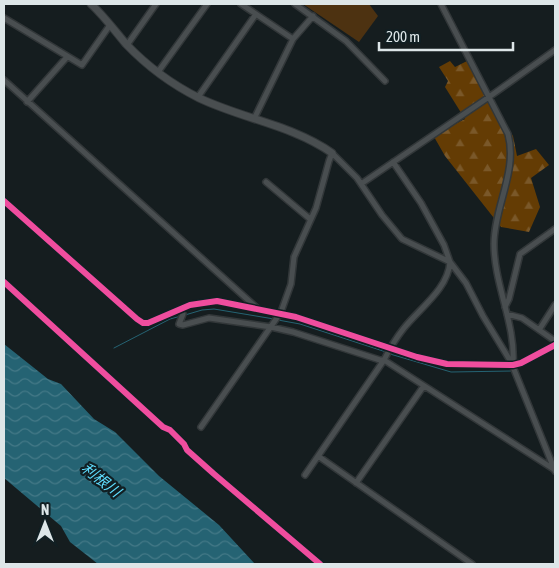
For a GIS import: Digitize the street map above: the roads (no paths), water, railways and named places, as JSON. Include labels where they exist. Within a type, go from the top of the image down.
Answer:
[{"type":"street","points":[[128,45],[156,4]]},
{"type":"street","points":[[158,72],[206,4]]},
{"type":"street","points":[[242,4],[293,39]]},
{"type":"street","points":[[295,4],[346,41],[385,81]]},
{"type":"street","points":[[441,4],[511,143],[511,160],[495,226],[494,244],[495,259],[512,340],[513,365]]},
{"type":"street","points":[[94,5],[128,45],[158,72],[198,97],[227,110],[304,136],[332,154],[361,184],[382,215],[402,239],[450,262]]},
{"type":"street","points":[[198,97],[256,14]]},
{"type":"street","points":[[254,119],[293,39],[313,16]]},
{"type":"street","points":[[4,18],[82,65],[110,25]]},
{"type":"street","points":[[361,184],[555,50]]},
{"type":"street","points":[[26,102],[67,57]]},
{"type":"street","points":[[4,80],[26,102],[258,310]]},
{"type":"street","points":[[201,427],[279,314],[291,284],[294,257],[316,208],[328,161],[332,154]]},
{"type":"street","points":[[393,162],[421,203],[444,245],[450,262],[471,292],[483,316],[513,365],[554,460],[555,471]]},
{"type":"street","points":[[266,182],[310,219]]},
{"type":"street","points":[[4,201],[138,321],[148,323],[181,308],[209,301],[304,319],[387,353],[447,364],[513,365],[521,363],[555,343],[522,318],[506,314]]},
{"type":"street","points":[[505,307],[509,300],[520,254],[555,228]]},
{"type":"street","points":[[305,475],[404,328],[431,300],[448,271],[450,262]]},
{"type":"street","points":[[538,330],[555,306]]},
{"type":"street","points":[[181,308],[182,314],[179,324],[183,325],[209,318],[293,332],[380,360],[387,353]]},
{"type":"street","points":[[387,353],[423,386],[555,471]]},
{"type":"street","points":[[356,483],[423,386]]},
{"type":"street","points":[[318,456],[472,564]]},
{"type":"water","name":"利根川","points":[[4,344],[48,379],[61,384],[94,419],[115,432],[159,476],[219,525],[255,564],[98,564],[70,542],[61,526],[4,478]]},
{"type":"waterway","points":[[185,315],[214,309],[274,319]]},
{"type":"waterway","points":[[114,348],[170,319],[181,316]]},
{"type":"waterway","points":[[278,320],[300,324],[386,352]]},
{"type":"waterway","points":[[390,354],[451,372],[512,371]]}]
